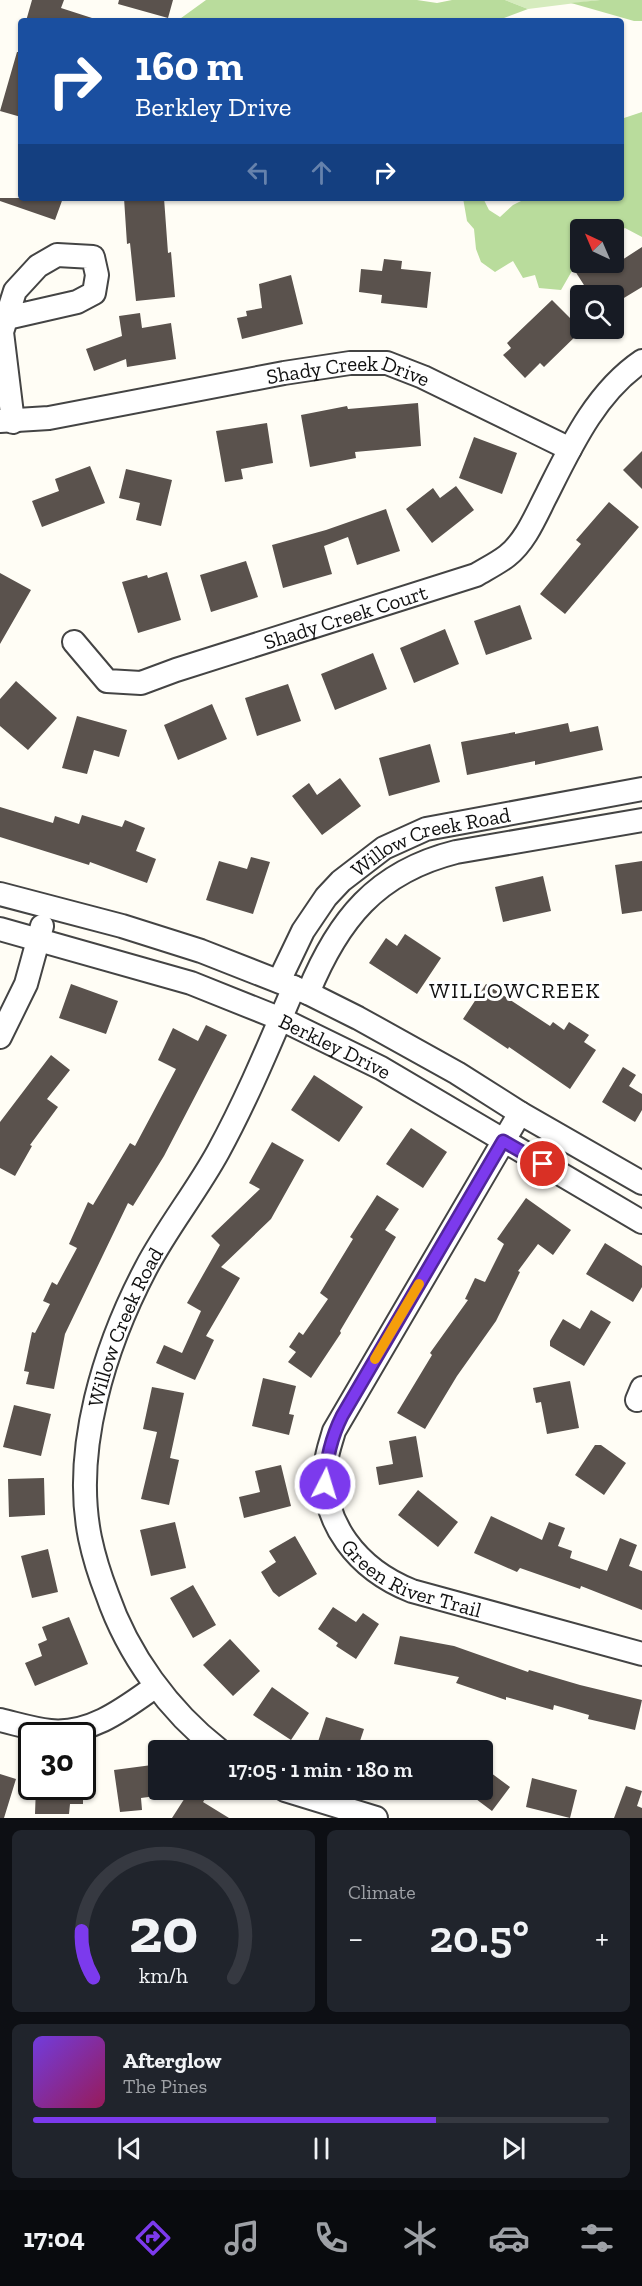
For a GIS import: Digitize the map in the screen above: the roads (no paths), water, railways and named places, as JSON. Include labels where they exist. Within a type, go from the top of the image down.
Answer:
[{"type":"street","points":[[4,325],[6,422]]},
{"type":"street","points":[[570,449],[605,395],[629,369],[642,360]]},
{"type":"street","name":"Shady Creek Drive","points":[[6,422],[49,418],[284,373],[350,363],[387,363],[423,377],[570,449]]},
{"type":"street","name":"Shady Creek Court","points":[[75,642],[107,681],[141,683],[476,575],[508,555],[529,528],[570,449]]},
{"type":"street","name":"Willow Creek Road","points":[[208,1740],[182,1717],[156,1686],[116,1620],[90,1537],[87,1455],[102,1373],[125,1311],[147,1266],[218,1153],[240,1109],[294,987],[303,931],[326,897],[342,881],[384,848],[426,829],[642,789]]},
{"type":"street","name":"Willow Creek Road","points":[[294,987],[320,965],[340,929],[369,897],[401,873],[436,857],[456,852],[642,820]]},
{"type":"street","name":"Berkley Drive","points":[[0,894],[122,926],[201,951],[294,987],[358,1018],[457,1073],[520,1113],[642,1183]]},
{"type":"street","points":[[0,1037],[26,984],[46,907]]},
{"type":"street","name":"Berkley Drive","points":[[0,929],[191,983],[281,1018],[381,1068],[642,1222]]},
{"type":"street","name":"Green River Trail","points":[[520,1113],[334,1431],[326,1462],[325,1484],[330,1507],[340,1531],[352,1550],[372,1570],[392,1583],[412,1592],[642,1654]]},
{"type":"street","points":[[0,1720],[53,1731],[79,1728],[107,1719],[156,1686]]},
{"type":"street","points":[[318,1800],[376,1818]]},
{"type":"district","name":"WILLOWCREEK","points":[[515,990]]}]
